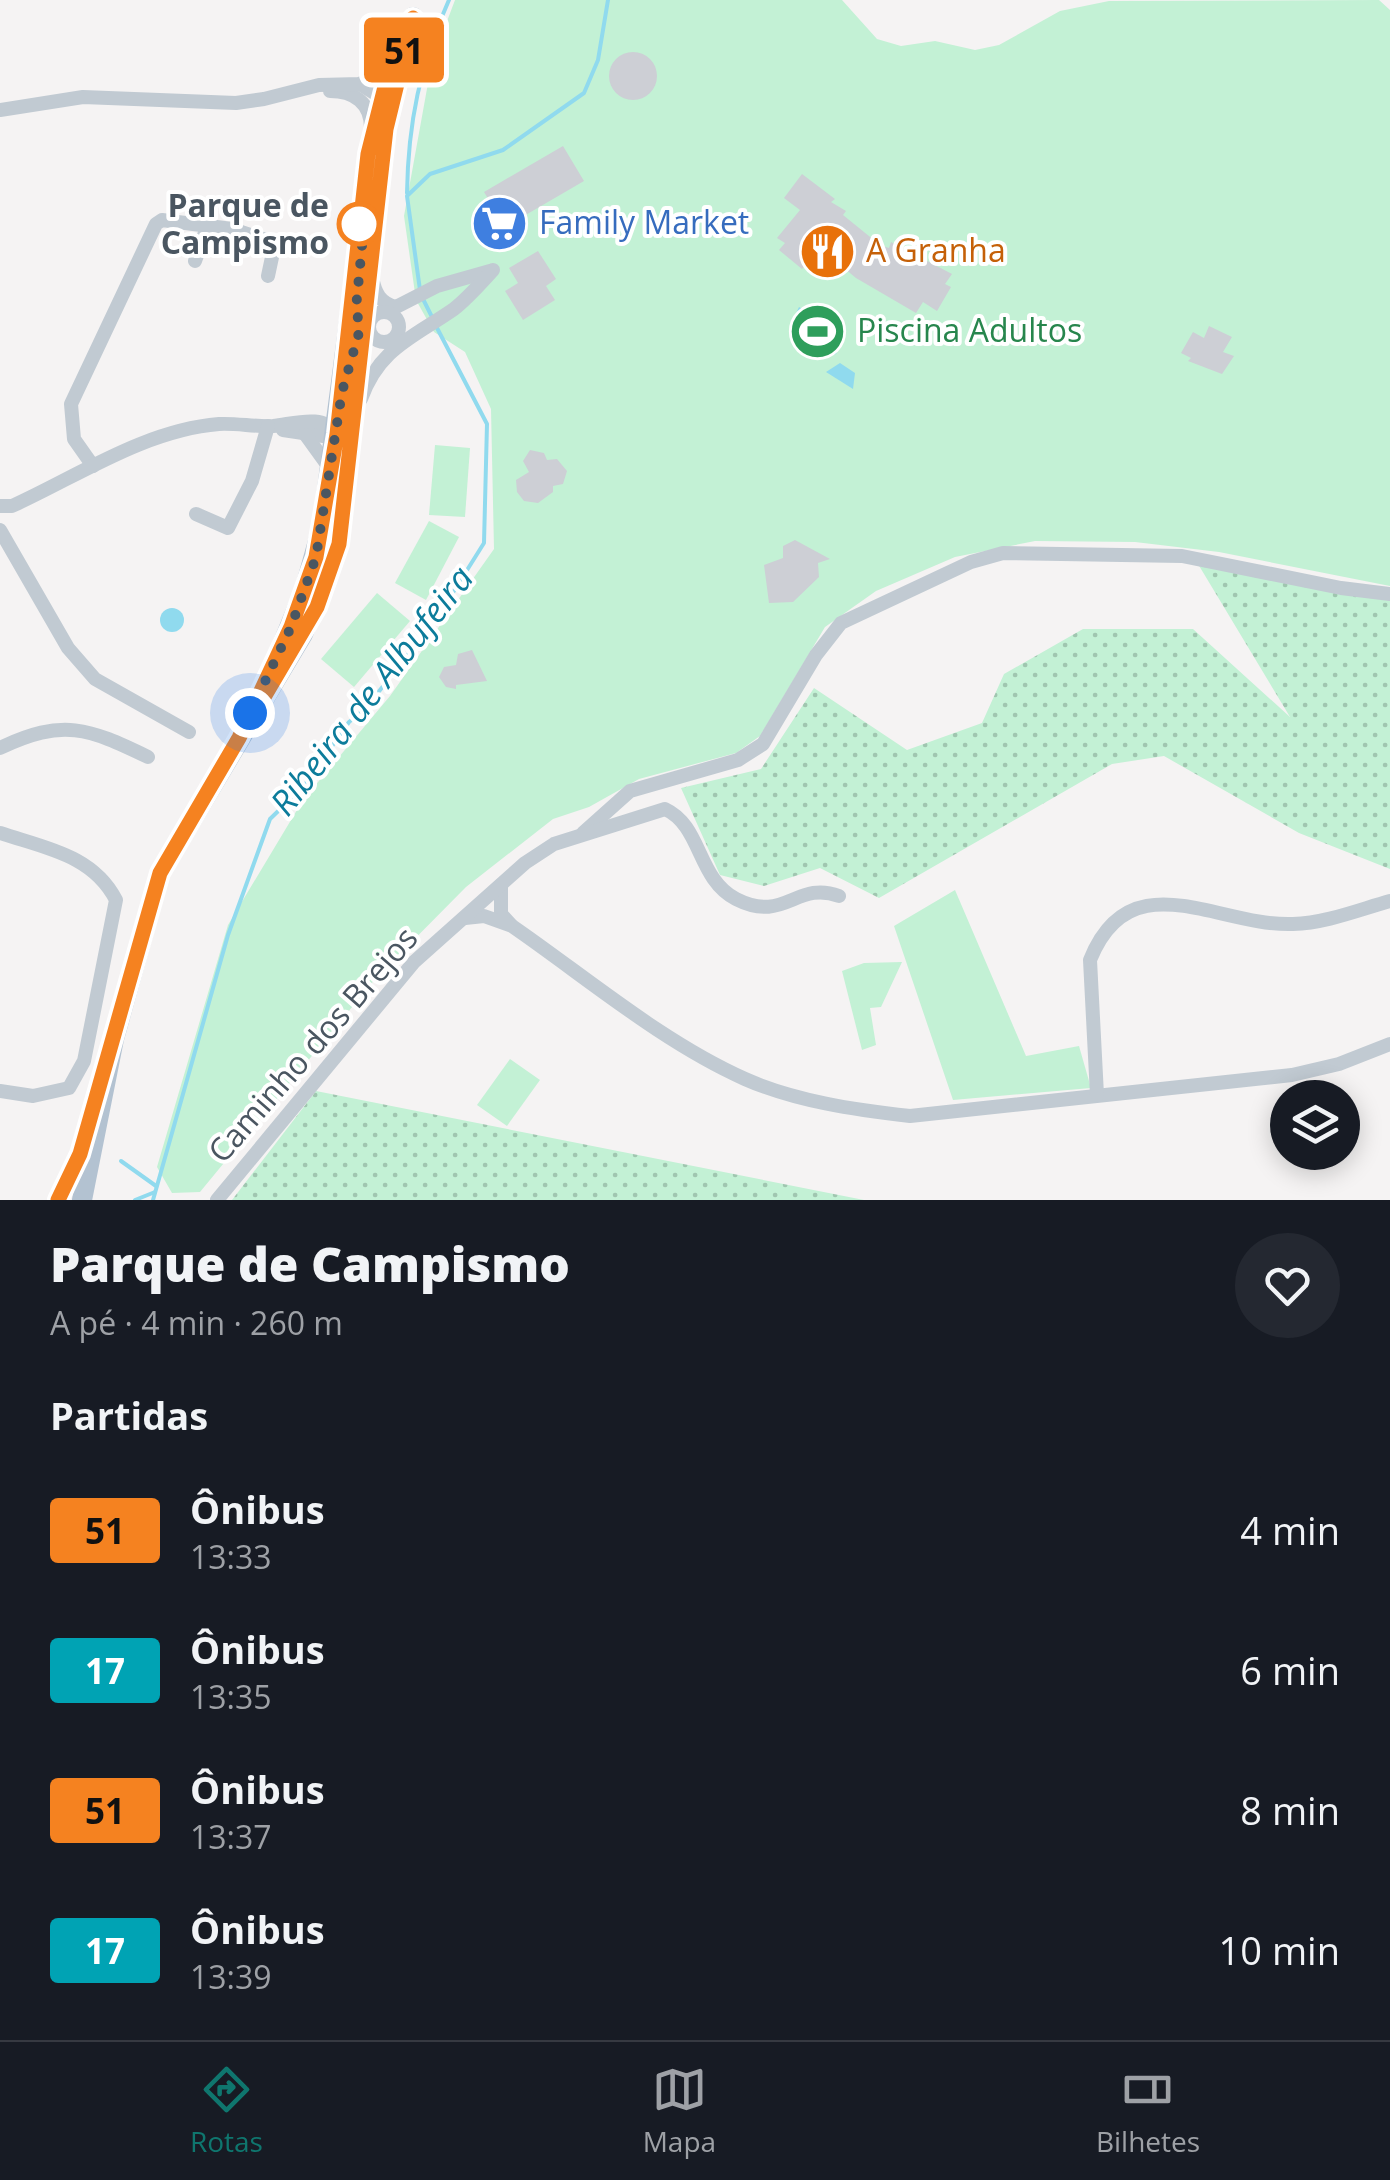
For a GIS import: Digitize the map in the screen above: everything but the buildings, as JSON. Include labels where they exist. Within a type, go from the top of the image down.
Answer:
[{"type":"main road","points":[[58,1200],[80,1154],[160,873],[303,634],[334,559],[346,512],[357,413],[374,323],[370,266],[385,107],[395,47],[417,9]]},
{"type":"main road","points":[[239,738],[316,557],[337,434],[370,142],[417,9]]},
{"type":"main road","points":[[82,1200],[114,1040]]},
{"type":"street","points":[[358,90],[395,47]]},
{"type":"street","points":[[358,90],[371,120],[370,142]]},
{"type":"street","points":[[0,110],[83,97],[236,103],[300,92],[358,90],[385,107]]},
{"type":"street","points":[[361,205],[364,225],[356,308],[390,342],[398,333]]},
{"type":"street","points":[[94,466],[74,439],[71,404],[150,230],[162,220],[208,224],[275,243],[268,276]]},
{"type":"street","points":[[195,261],[208,224]]},
{"type":"street","points":[[309,428],[342,392],[385,304],[378,295],[370,266]]},
{"type":"street","points":[[374,323],[443,283],[494,270],[455,308],[388,356]]},
{"type":"street","points":[[0,506],[12,506],[132,446],[218,424],[309,428],[337,434],[348,428],[367,384],[388,356],[398,333],[398,320],[374,323]]},
{"type":"street","points":[[196,514],[228,528],[252,480],[268,426]]},
{"type":"street","points":[[309,428],[331,471]]},
{"type":"street","points":[[334,559],[344,459],[337,434]]},
{"type":"street","points":[[0,530],[68,648],[95,678],[189,732]]},
{"type":"street","name":"Caminho dos Brejos","points":[[217,1200],[414,962],[501,885],[554,844],[583,833],[630,791],[738,760],[763,744],[816,655],[841,623],[971,562],[1004,554],[1182,556],[1340,588],[1390,594]]},
{"type":"street","points":[[0,748],[36,730],[61,727],[91,732],[148,757]]},
{"type":"street","points":[[583,833],[665,808],[685,823],[718,888],[736,899],[760,908],[788,906],[800,895],[816,892],[839,896]]},
{"type":"street","points":[[0,832],[81,860],[106,879],[116,900],[84,1061],[69,1088],[34,1096],[0,1091]]},
{"type":"street","points":[[501,885],[502,914],[512,926]]},
{"type":"street","points":[[1097,1095],[1090,960],[1098,940],[1127,912],[1163,901],[1292,924],[1390,902]]},
{"type":"street","points":[[465,918],[484,916],[512,926],[719,1066],[781,1092],[865,1112],[910,1116],[1292,1075],[1339,1064],[1390,1044]]},
{"type":"green space","points":[[455,0],[842,0],[877,39],[901,46],[935,41],[975,50],[999,45],[1060,11],[1109,1],[1379,0],[1390,10],[1390,586],[1219,552],[1135,542],[1035,541],[955,557],[876,591],[825,627],[760,736],[736,753],[639,779],[589,807],[553,819],[466,887],[376,978],[200,1192],[172,1193],[157,1167],[228,925],[303,800],[390,696],[494,549],[491,409],[465,352],[434,332],[416,300],[404,216],[432,61]]},
{"type":"green space","points":[[435,445],[470,448],[465,517],[429,515]]},
{"type":"green space","points":[[429,521],[459,537],[426,600],[395,583]]},
{"type":"green space","points":[[1198,564],[1390,598],[1390,869],[1299,833],[1164,756],[1112,764],[879,898],[820,868],[764,886],[720,875],[681,788],[761,769],[814,688],[907,750],[982,723],[1004,674],[1083,629],[1193,629],[1290,717]]},
{"type":"green space","points":[[377,593],[410,621],[354,687],[321,659]]},
{"type":"green space","points":[[955,890],[1026,1056],[1079,1046],[1091,1088],[953,1100],[894,926]]},
{"type":"green space","points":[[902,962],[881,1007],[870,1008],[876,1045],[862,1050],[842,971],[864,963]]},
{"type":"green space","points":[[510,1059],[540,1080],[507,1126],[477,1105]]},
{"type":"green space","points":[[316,1091],[864,1200],[232,1200]]},
{"type":"water","name":"Piscina Adultos","points":[[799,307],[844,334],[836,354],[822,358],[818,341],[796,329],[794,317]]},
{"type":"water","points":[[840,363],[855,373],[853,389],[826,372]]},
{"type":"water","points":[[172,608],[181,611],[181,629],[172,632],[163,629],[160,620],[163,611]]},
{"type":"waterway","points":[[407,193],[418,95],[430,47],[449,0]]},
{"type":"waterway","name":"Ribeira de Albufeira","points":[[420,290],[407,196],[430,174],[503,150],[584,93],[598,60],[608,0]]},
{"type":"waterway","name":"Ribeira de Albufeira","points":[[423,299],[432,317]]},
{"type":"waterway","name":"Ribeira de Albufeira","points":[[153,1200],[228,935],[270,819],[304,786],[349,722],[365,709],[437,618],[484,543],[487,424],[436,326]]},
{"type":"waterway","points":[[121,1161],[156,1186]]},
{"type":"waterway","name":"Ribeira de Albufeira","points":[[135,1200],[155,1192]]},
{"type":"bus line","name":"51","points":[[58,1200],[71,1182],[80,1154],[146,911],[160,873],[239,738],[291,627],[316,557],[337,434],[368,154],[395,47],[413,18],[386,129],[346,512],[339,544],[317,607],[254,714]]},
{"type":"place","name":"Family Market","points":[[500,223]]},
{"type":"place","name":"Parque de Campismo","points":[[359,224]]},
{"type":"place","name":"A Granha","points":[[827,251]]},
{"type":"place","name":"Piscina Adultos","points":[[818,331]]},
{"type":"route","points":[[250,713],[291,627],[316,557],[342,392],[360,329],[356,308],[364,225],[359,224]]}]
